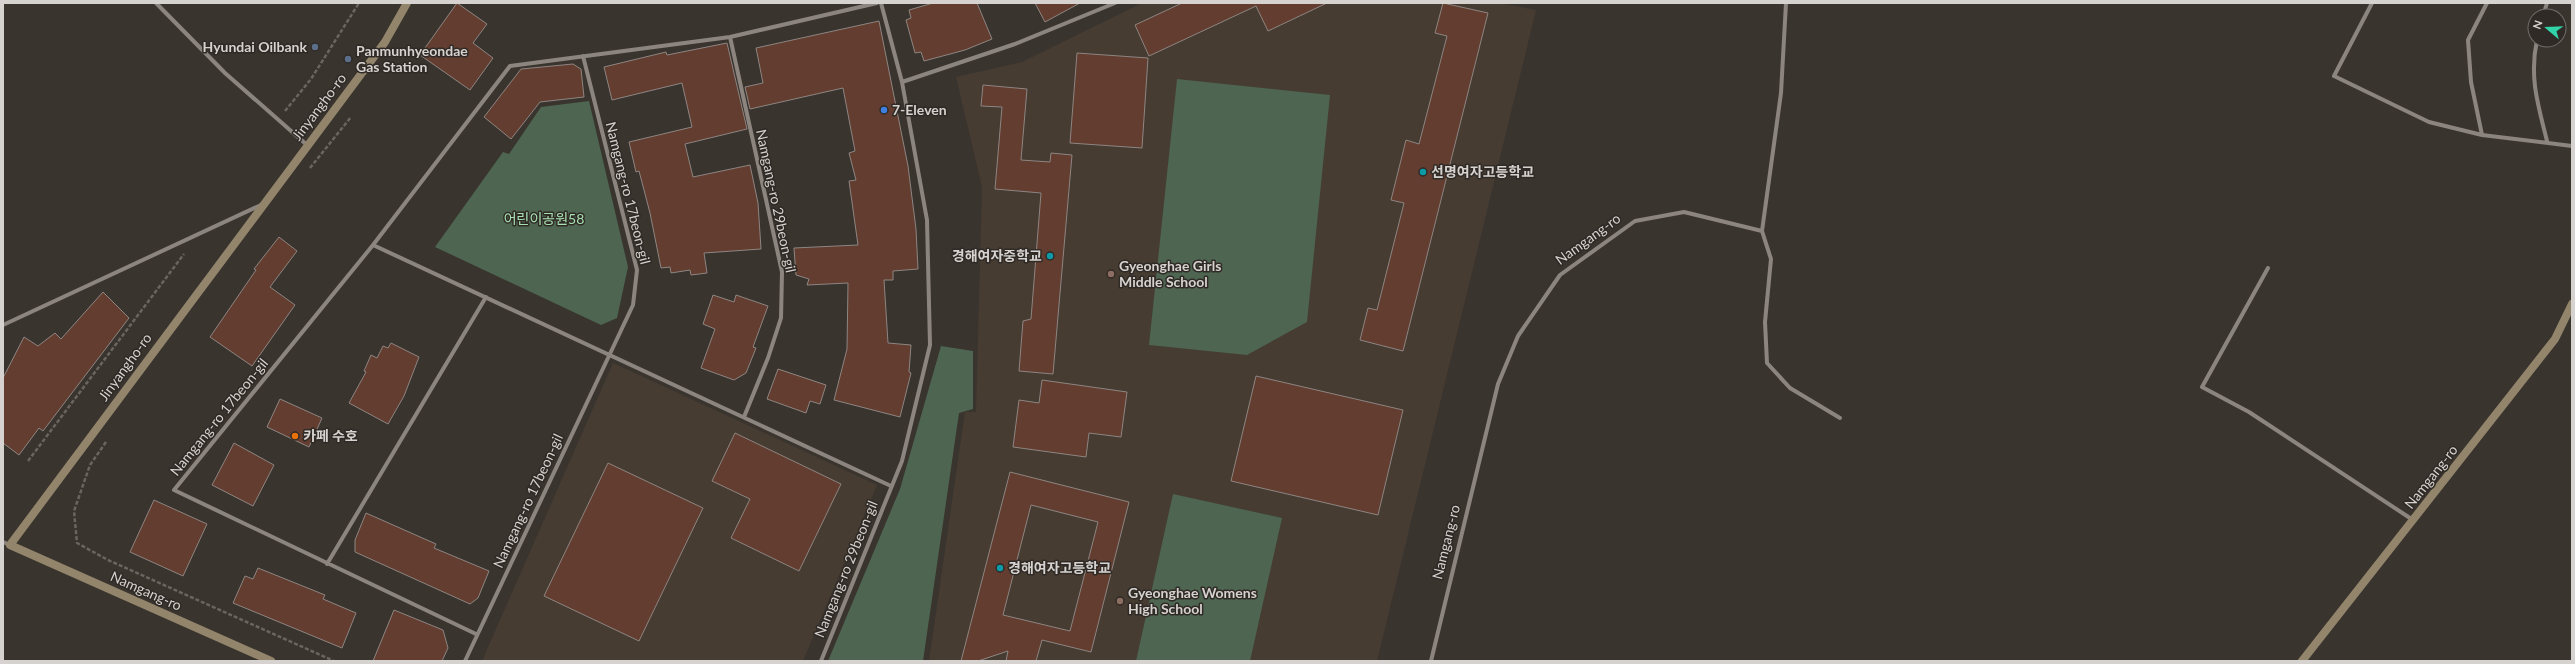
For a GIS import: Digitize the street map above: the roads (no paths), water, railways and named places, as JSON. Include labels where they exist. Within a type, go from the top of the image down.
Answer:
[{"type":"street","points":[[156,3],[225,73],[307,144]]},
{"type":"street","name":"Jinyangho-ro","points":[[7,543],[385,42],[407,3]]},
{"type":"street","name":"Namgang-ro 17beon-gil","points":[[476,634],[174,490],[372,245],[510,66],[730,37],[878,3]]},
{"type":"street","name":"Namgang-ro 29beon-gil","points":[[821,661],[902,461],[930,345],[927,220],[902,82],[881,3]]},
{"type":"street","points":[[902,82],[1015,44],[1115,3]]},
{"type":"street","points":[[1786,3],[1781,93],[1762,230],[1771,259],[1765,322],[1767,363],[1790,388],[1840,418]]},
{"type":"street","points":[[2372,3],[2334,76],[2429,122],[2482,135],[2547,141],[2572,146]]},
{"type":"street","points":[[2482,135],[2471,82],[2468,40],[2487,3]]},
{"type":"street","name":"Namgang-ro 29beon-gil","points":[[730,37],[782,272],[781,318],[768,358],[744,417],[891,486]]},
{"type":"street","points":[[2535,48],[2533,57],[2533,82],[2547,141]]},
{"type":"street","name":"Namgang-ro 17beon-gil","points":[[464,661],[633,305],[637,270],[583,56]]},
{"type":"street","name":"Jinyangho-ro","points":[[3,325],[261,205]]},
{"type":"street","name":"Namgang-ro","points":[[1431,661],[1498,384],[1518,336],[1560,275],[1635,221],[1684,212],[1762,230]]},
{"type":"street","points":[[372,245],[744,417]]},
{"type":"street","points":[[2268,268],[2202,387],[2249,412],[2414,521]]},
{"type":"street","points":[[327,564],[486,297]]},
{"type":"street","name":"Namgang-ro","points":[[2302,661],[2414,521],[2555,340],[2572,304]]},
{"type":"street","name":"Namgang-ro","points":[[7,543],[271,661]]},
{"type":"place","name":"Hyundai Oilbank","points":[[315,47]]},
{"type":"place","name":"Panmunhyeondae Gas Station","points":[[348,59]]},
{"type":"place","name":"7-Eleven","points":[[884,110]]},
{"type":"place","name":"선명여자고등학교","points":[[1423,172]]},
{"type":"place","name":"경해여자중학교","points":[[1050,256]]},
{"type":"place","name":"Gyeonghae Girls Middle School","points":[[1111,274]]},
{"type":"place","name":"카페 수호","points":[[295,436]]},
{"type":"place","name":"경해여자고등학교","points":[[1000,568]]},
{"type":"place","name":"Gyeonghae Womens High School","points":[[1120,601]]},
{"type":"park label","name":"어린이공원58","points":[[544,219]]}]
